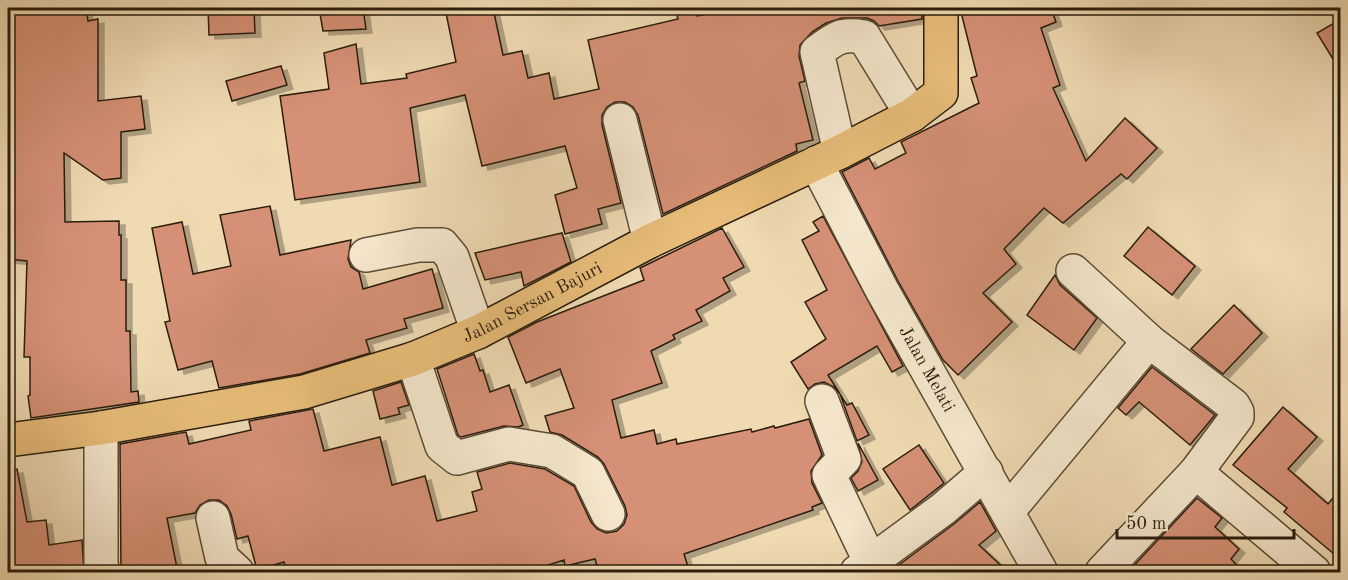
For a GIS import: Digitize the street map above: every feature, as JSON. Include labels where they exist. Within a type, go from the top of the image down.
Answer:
[{"type":"main road","name":"Jalan Sersan Bajuri","points":[[8,441],[101,428],[304,392],[413,359],[478,332],[650,241],[828,158],[912,115],[941,93],[941,8]]},
{"type":"street","name":"Jalan Melati","points":[[912,115],[864,37],[847,34],[832,40],[817,51],[828,158],[882,290],[1041,573]]},
{"type":"street","points":[[620,120],[650,241]]},
{"type":"street","points":[[366,255],[418,245],[442,245],[452,257],[478,332]]},
{"type":"street","points":[[1073,271],[1149,341],[1236,408],[1237,417],[1196,472],[1102,573]]},
{"type":"street","points":[[1008,511],[1149,341]]},
{"type":"street","points":[[413,359],[442,446],[457,458],[509,444],[552,451],[588,473],[608,514]]},
{"type":"street","points":[[822,400],[844,459],[829,475],[864,568],[943,509],[986,472]]},
{"type":"street","points":[[101,428],[101,564],[103,573]]},
{"type":"street","points":[[1196,472],[1314,573]]},
{"type":"street","points":[[213,518],[222,558],[237,573]]},
{"type":"building","points":[[8,8],[37,8],[38,14],[86,8],[88,21],[98,19],[98,101],[141,96],[145,129],[121,132],[121,178],[103,180],[64,153],[65,222],[119,221],[121,280],[126,280],[126,331],[130,331],[131,392],[138,391],[139,402],[31,418],[28,396],[30,395],[30,357],[24,357],[27,261],[8,259],[10,214]]},
{"type":"building","points":[[208,8],[254,8],[255,33],[209,35]]},
{"type":"building","points":[[319,8],[363,8],[366,29],[323,31]]},
{"type":"building","points":[[445,8],[493,8],[503,55],[522,51],[528,78],[549,73],[554,99],[599,89],[588,40],[678,19],[675,8],[695,8],[697,16],[739,8],[922,8],[922,19],[879,26],[867,18],[842,18],[826,23],[812,32],[800,45],[799,56],[805,81],[799,83],[813,140],[796,144],[797,151],[663,214],[638,115],[633,107],[625,102],[615,102],[607,107],[602,115],[602,125],[621,203],[598,209],[602,224],[565,234],[555,195],[577,188],[565,146],[482,166],[465,95],[410,108],[420,182],[295,200],[280,96],[329,89],[324,53],[356,44],[361,84],[407,78],[406,74],[456,62]]},
{"type":"building","points":[[960,8],[1051,8],[1056,22],[1041,28],[1060,85],[1053,88],[1086,161],[1125,118],[1157,148],[1127,179],[1121,174],[1063,223],[1044,208],[1004,249],[1016,264],[983,293],[1012,322],[958,375],[943,360],[898,281],[842,172],[869,158],[875,169],[906,153],[901,142],[979,103],[971,78],[977,76]]},
{"type":"building","points":[[1341,19],[1341,72],[1317,33]]},
{"type":"building","points":[[281,66],[287,85],[232,101],[226,81]]},
{"type":"building","points":[[270,206],[280,255],[351,240],[348,259],[351,267],[359,272],[363,289],[432,269],[443,308],[404,319],[407,328],[366,340],[370,353],[300,374],[219,388],[212,361],[178,370],[165,322],[170,321],[152,228],[182,222],[193,274],[231,266],[220,215]]},
{"type":"building","points":[[823,216],[903,366],[892,372],[877,346],[828,375],[847,405],[852,403],[869,435],[857,441],[840,394],[834,387],[824,382],[808,389],[791,362],[826,339],[805,302],[827,290],[802,240],[819,231],[813,222]]},
{"type":"building","points":[[1148,227],[1195,266],[1172,295],[1124,256]]},
{"type":"building","points":[[722,228],[744,267],[723,278],[730,291],[696,310],[702,321],[673,335],[675,339],[651,351],[662,383],[612,400],[621,438],[654,430],[657,444],[676,439],[677,444],[751,429],[752,432],[774,426],[775,428],[809,419],[822,455],[811,471],[812,483],[822,503],[812,507],[813,510],[684,554],[690,573],[599,573],[595,559],[565,566],[564,560],[523,573],[287,573],[284,562],[257,570],[248,536],[237,539],[227,506],[219,500],[209,500],[200,505],[195,513],[167,518],[178,573],[121,573],[120,444],[186,432],[189,444],[251,430],[249,421],[313,409],[324,451],[380,437],[392,485],[425,476],[437,521],[477,511],[472,492],[482,489],[477,472],[510,463],[545,469],[574,486],[591,522],[597,529],[606,533],[617,531],[624,524],[627,515],[625,506],[604,464],[598,457],[562,435],[550,432],[545,416],[574,408],[560,369],[526,383],[508,337],[537,322],[644,280],[640,268]]},
{"type":"building","points":[[562,233],[571,262],[524,286],[521,272],[485,280],[475,253]]},
{"type":"building","points":[[1055,275],[1060,285],[1097,318],[1074,350],[1027,315]]},
{"type":"building","points":[[1234,305],[1262,333],[1223,374],[1191,349]]},
{"type":"building","points":[[474,354],[480,371],[483,370],[490,392],[509,385],[523,425],[504,426],[461,437],[458,435],[437,369]]},
{"type":"building","points":[[1152,367],[1215,415],[1190,445],[1139,402],[1126,415],[1118,408]]},
{"type":"building","points":[[401,382],[409,405],[398,408],[400,414],[380,419],[373,391]]},
{"type":"building","points":[[1283,407],[1317,437],[1288,469],[1328,504],[1341,488],[1341,560],[1284,512],[1287,508],[1233,465]]},
{"type":"building","points":[[858,443],[878,480],[858,491],[851,478],[858,471],[862,462]]},
{"type":"building","points":[[919,445],[944,483],[910,510],[883,469]]},
{"type":"building","points":[[17,469],[27,522],[46,520],[49,545],[82,540],[84,573],[8,573],[8,470]]},
{"type":"building","points":[[1197,498],[1222,518],[1215,527],[1239,549],[1231,559],[1244,573],[1127,573]]},
{"type":"building","points":[[980,502],[996,531],[979,545],[1009,573],[888,573],[954,524]]}]
